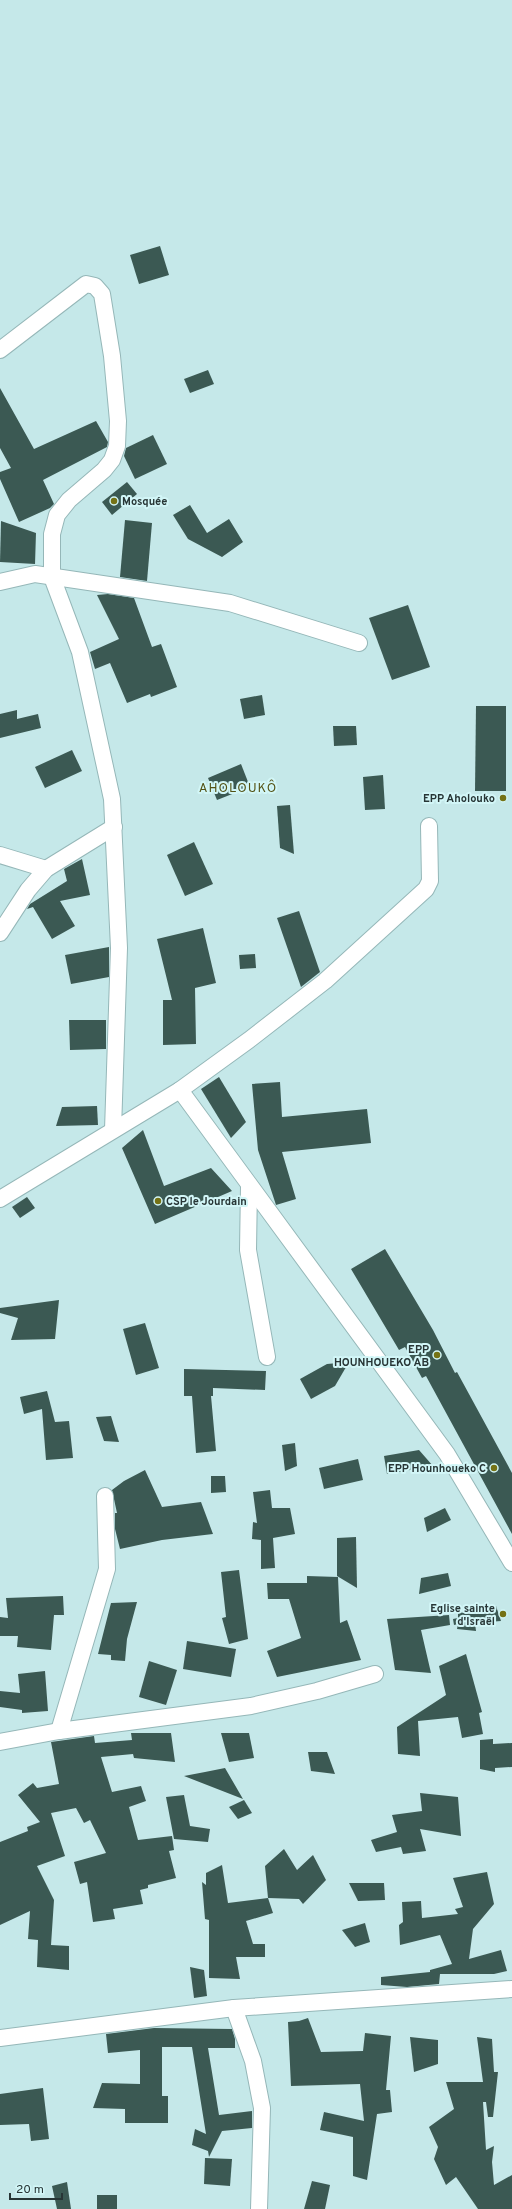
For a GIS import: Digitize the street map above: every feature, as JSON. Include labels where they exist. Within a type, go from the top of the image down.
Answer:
[{"type":"street","points":[[0,350],[86,284],[95,286],[102,294],[112,356],[118,421],[117,446],[112,460],[104,470],[69,500],[57,515],[52,534],[52,577],[80,652],[112,799],[119,948],[114,1130]]},
{"type":"street","points":[[0,582],[35,574],[230,603],[359,643]]},
{"type":"street","points":[[0,1199],[180,1090],[319,985],[426,889],[430,881],[429,826]]},
{"type":"street","points":[[0,933],[28,890],[46,869],[114,827]]},
{"type":"street","points":[[0,855],[46,869]]},
{"type":"street","points":[[180,1090],[447,1454],[512,1563]]},
{"type":"street","points":[[249,1186],[248,1250],[268,1358]]},
{"type":"street","points":[[59,1731],[107,1569],[105,1496]]},
{"type":"street","points":[[0,1742],[59,1731],[251,1706],[317,1691],[375,1674]]},
{"type":"street","points":[[0,2038],[234,2008],[512,1989]]},
{"type":"street","points":[[234,2008],[253,2061],[262,2108],[259,2209]]},
{"type":"building","points":[[160,246],[169,275],[139,284],[130,255]]},
{"type":"building","points":[[208,370],[214,384],[190,393],[184,379]]},
{"type":"building","points":[[0,388],[34,449],[96,421],[108,442],[107,447],[43,480],[54,504],[50,508],[19,522],[0,479],[0,472],[11,468],[0,448]]},
{"type":"building","points":[[153,435],[167,464],[135,479],[124,456],[126,448]]},
{"type":"building","points":[[127,482],[137,494],[112,515],[102,502]]},
{"type":"building","points":[[190,505],[207,533],[229,519],[243,542],[222,557],[188,539],[173,515]]},
{"type":"building","points":[[125,520],[152,523],[147,581],[120,577]]},
{"type":"building","points":[[1,521],[36,533],[35,564],[0,562]]},
{"type":"building","points":[[108,594],[134,598],[152,647],[161,644],[177,687],[151,697],[150,694],[127,703],[110,663],[95,669],[90,652],[119,639],[97,595]]},
{"type":"building","points":[[408,605],[430,667],[392,680],[369,618]]},
{"type":"building","points":[[262,695],[265,715],[244,719],[240,699]]},
{"type":"building","points":[[476,706],[506,706],[506,791],[475,791]]},
{"type":"building","points":[[17,710],[17,719],[38,714],[41,728],[0,738],[0,714]]},
{"type":"building","points":[[333,726],[356,726],[357,745],[334,746]]},
{"type":"building","points":[[72,750],[82,771],[45,788],[35,767]]},
{"type":"building","points":[[241,764],[250,787],[217,800],[208,778]]},
{"type":"building","points":[[383,775],[385,809],[365,810],[363,777]]},
{"type":"building","points":[[290,805],[294,854],[280,848],[277,806]]},
{"type":"building","points":[[194,842],[213,884],[185,896],[167,855]]},
{"type":"building","points":[[82,859],[90,895],[60,901],[75,926],[52,939],[33,907],[27,909],[30,904],[67,881],[64,869]]},
{"type":"building","points":[[299,911],[320,972],[301,987],[277,918]]},
{"type":"building","points":[[203,928],[216,983],[195,988],[196,1044],[163,1045],[163,1000],[172,1000],[157,939]]},
{"type":"building","points":[[109,947],[109,977],[71,984],[65,955]]},
{"type":"building","points":[[255,954],[256,968],[240,969],[239,955]]},
{"type":"building","points":[[69,1020],[106,1020],[106,1049],[70,1050]]},
{"type":"building","points":[[219,1077],[246,1122],[231,1138],[201,1089]]},
{"type":"building","points":[[280,1082],[282,1117],[367,1109],[371,1143],[282,1152],[296,1199],[276,1205],[258,1150],[252,1084]]},
{"type":"building","points":[[97,1106],[98,1125],[56,1126],[62,1107]]},
{"type":"building","points":[[143,1130],[164,1186],[211,1168],[232,1191],[155,1224],[122,1148]]},
{"type":"building","points":[[27,1197],[35,1208],[20,1218],[12,1207]]},
{"type":"building","points":[[385,1249],[433,1330],[455,1373],[457,1372],[512,1473],[512,1534],[426,1376],[422,1378],[405,1347],[399,1350],[351,1269]]},
{"type":"building","points":[[59,1300],[55,1339],[11,1340],[18,1318],[0,1313],[0,1308]]},
{"type":"building","points":[[145,1323],[159,1368],[136,1375],[123,1329]]},
{"type":"building","points":[[349,1362],[335,1386],[311,1399],[300,1379],[327,1364]]},
{"type":"building","points":[[184,1369],[266,1371],[265,1390],[213,1388],[213,1396],[211,1396],[216,1451],[196,1453],[192,1396],[184,1396]]},
{"type":"building","points":[[47,1391],[55,1422],[69,1421],[73,1458],[46,1460],[42,1409],[24,1414],[20,1397]]},
{"type":"building","points":[[111,1416],[119,1442],[104,1441],[96,1417]]},
{"type":"building","points":[[295,1443],[297,1466],[285,1471],[282,1445]]},
{"type":"building","points":[[419,1450],[433,1466],[387,1474],[384,1456]]},
{"type":"building","points":[[358,1459],[363,1480],[324,1489],[319,1468]]},
{"type":"building","points":[[145,1470],[162,1507],[201,1502],[213,1534],[162,1540],[120,1549],[115,1529],[115,1513],[117,1513],[112,1490],[124,1481]]},
{"type":"building","points":[[211,1476],[225,1476],[226,1492],[211,1493]]},
{"type":"building","points":[[270,1490],[272,1508],[290,1508],[295,1534],[273,1538],[275,1568],[261,1569],[261,1540],[252,1539],[253,1522],[257,1523],[253,1492]]},
{"type":"building","points":[[445,1508],[451,1520],[427,1532],[424,1518]]},
{"type":"building","points":[[356,1537],[357,1588],[337,1576],[337,1538]]},
{"type":"building","points":[[239,1570],[248,1639],[229,1644],[222,1618],[226,1617],[221,1572]]},
{"type":"building","points":[[448,1573],[451,1586],[419,1594],[421,1578]]},
{"type":"building","points":[[307,1576],[338,1577],[340,1623],[347,1620],[361,1660],[277,1677],[267,1651],[301,1638],[289,1599],[268,1599],[267,1583],[307,1583]]},
{"type":"building","points":[[63,1596],[64,1615],[54,1615],[51,1650],[17,1647],[18,1636],[0,1636],[0,1617],[8,1618],[6,1598]]},
{"type":"building","points":[[137,1602],[127,1639],[125,1661],[111,1660],[111,1655],[98,1654],[111,1603]]},
{"type":"building","points":[[496,1606],[501,1621],[475,1623],[476,1631],[457,1629],[458,1624],[454,1625],[453,1619],[458,1618],[458,1612],[471,1614]]},
{"type":"building","points":[[449,1615],[450,1625],[421,1630],[431,1673],[395,1670],[387,1619]]},
{"type":"building","points":[[187,1641],[236,1649],[231,1677],[183,1669]]},
{"type":"building","points":[[466,1654],[482,1712],[479,1713],[483,1734],[462,1738],[458,1717],[418,1721],[420,1756],[398,1754],[397,1727],[446,1695],[439,1666]]},
{"type":"building","points":[[149,1661],[177,1670],[166,1705],[139,1697]]},
{"type":"building","points":[[45,1671],[48,1711],[22,1713],[22,1710],[0,1707],[0,1691],[20,1693],[18,1674]]},
{"type":"building","points":[[131,1733],[171,1733],[175,1762],[134,1758],[133,1754],[101,1757],[112,1792],[141,1786],[146,1801],[129,1807],[138,1840],[172,1836],[174,1850],[169,1851],[176,1878],[148,1885],[148,1888],[140,1890],[143,1904],[113,1909],[115,1919],[93,1922],[87,1882],[80,1884],[74,1862],[106,1853],[90,1820],[84,1823],[76,1808],[51,1813],[65,1856],[37,1866],[54,1900],[51,1945],[69,1946],[69,1970],[37,1967],[38,1940],[28,1939],[30,1911],[0,1925],[0,1842],[28,1831],[27,1827],[40,1822],[18,1795],[33,1783],[37,1788],[59,1784],[51,1742],[94,1736],[95,1743],[132,1740]]},
{"type":"building","points":[[221,1733],[249,1733],[254,1758],[229,1762]]},
{"type":"building","points":[[493,1739],[493,1744],[512,1743],[512,1767],[495,1768],[495,1772],[480,1769],[480,1740]]},
{"type":"building","points":[[308,1752],[327,1752],[335,1774],[311,1771]]},
{"type":"building","points":[[225,1768],[243,1799],[184,1776],[205,1772]]},
{"type":"building","points":[[420,1793],[458,1797],[461,1836],[420,1829],[426,1851],[403,1854],[401,1847],[376,1852],[371,1840],[397,1832],[392,1815],[422,1811]]},
{"type":"building","points":[[184,1795],[190,1826],[210,1829],[208,1842],[174,1839],[166,1797]]},
{"type":"building","points":[[244,1800],[252,1813],[238,1819],[229,1807]]},
{"type":"building","points":[[284,1849],[297,1870],[313,1855],[326,1880],[303,1904],[299,1899],[268,1898],[265,1866]]},
{"type":"building","points":[[222,1865],[228,1903],[268,1898],[273,1913],[246,1921],[253,1944],[265,1944],[265,1957],[236,1957],[240,1979],[209,1978],[209,1920],[205,1919],[202,1882],[206,1885],[206,1873]]},
{"type":"building","points":[[487,1872],[494,1904],[473,1929],[469,1959],[501,1950],[507,1971],[494,1974],[440,1974],[439,1984],[407,1987],[381,1985],[381,1977],[430,1972],[430,1970],[452,1964],[440,1935],[400,1945],[399,1925],[403,1922],[402,1902],[421,1901],[422,1918],[458,1914],[455,1909],[463,1907],[453,1878]]},
{"type":"building","points":[[349,1883],[384,1883],[385,1900],[358,1901]]},
{"type":"building","points":[[365,1923],[370,1942],[355,1947],[342,1930]]},
{"type":"building","points":[[190,1967],[204,1970],[207,1996],[194,1998]]},
{"type":"building","points":[[308,2018],[321,2052],[363,2051],[365,2033],[391,2036],[386,2090],[390,2090],[392,2112],[377,2114],[367,2180],[353,2176],[353,2137],[320,2130],[324,2112],[364,2121],[360,2084],[291,2086],[288,2022]]},
{"type":"building","points":[[154,2028],[232,2029],[235,2039],[235,2048],[208,2048],[219,2115],[252,2111],[252,2128],[222,2131],[209,2157],[208,2151],[192,2145],[195,2129],[206,2134],[192,2047],[162,2047],[162,2096],[168,2096],[168,2123],[125,2123],[125,2109],[93,2108],[102,2083],[140,2084],[140,2050],[108,2053],[106,2034]]},
{"type":"building","points":[[410,2037],[438,2040],[438,2064],[414,2072]]},
{"type":"building","points":[[477,2037],[492,2039],[494,2072],[498,2072],[493,2117],[488,2117],[486,2102],[483,2102],[486,2150],[494,2146],[492,2162],[494,2185],[512,2175],[512,2209],[478,2209],[456,2177],[446,2185],[434,2159],[438,2147],[429,2127],[454,2109],[446,2082],[483,2082]]},
{"type":"building","points":[[43,2088],[49,2139],[31,2141],[29,2124],[0,2125],[0,2094]]},
{"type":"building","points":[[205,2158],[232,2159],[230,2186],[204,2184]]},
{"type":"building","points":[[312,2181],[330,2185],[325,2209],[304,2209]]},
{"type":"building","points":[[67,2182],[71,2209],[57,2209],[52,2186]]},
{"type":"building","points":[[97,2195],[117,2195],[117,2209],[97,2209]]},
{"type":"place","name":"Mosquée","points":[[114,501]]},
{"type":"place","name":"EPP Aholouko","points":[[503,798]]},
{"type":"place","name":"CSP le Jourdain","points":[[158,1201]]},
{"type":"place","name":"EPP HOUNHOUEKO AB","points":[[437,1355]]},
{"type":"place","name":"EPP Hounhoueko C","points":[[494,1468]]},
{"type":"place","name":"Eglise sainte d'Israël","points":[[503,1614]]},
{"type":"district","name":"AHOLOUKÔ","points":[[238,787]]}]
